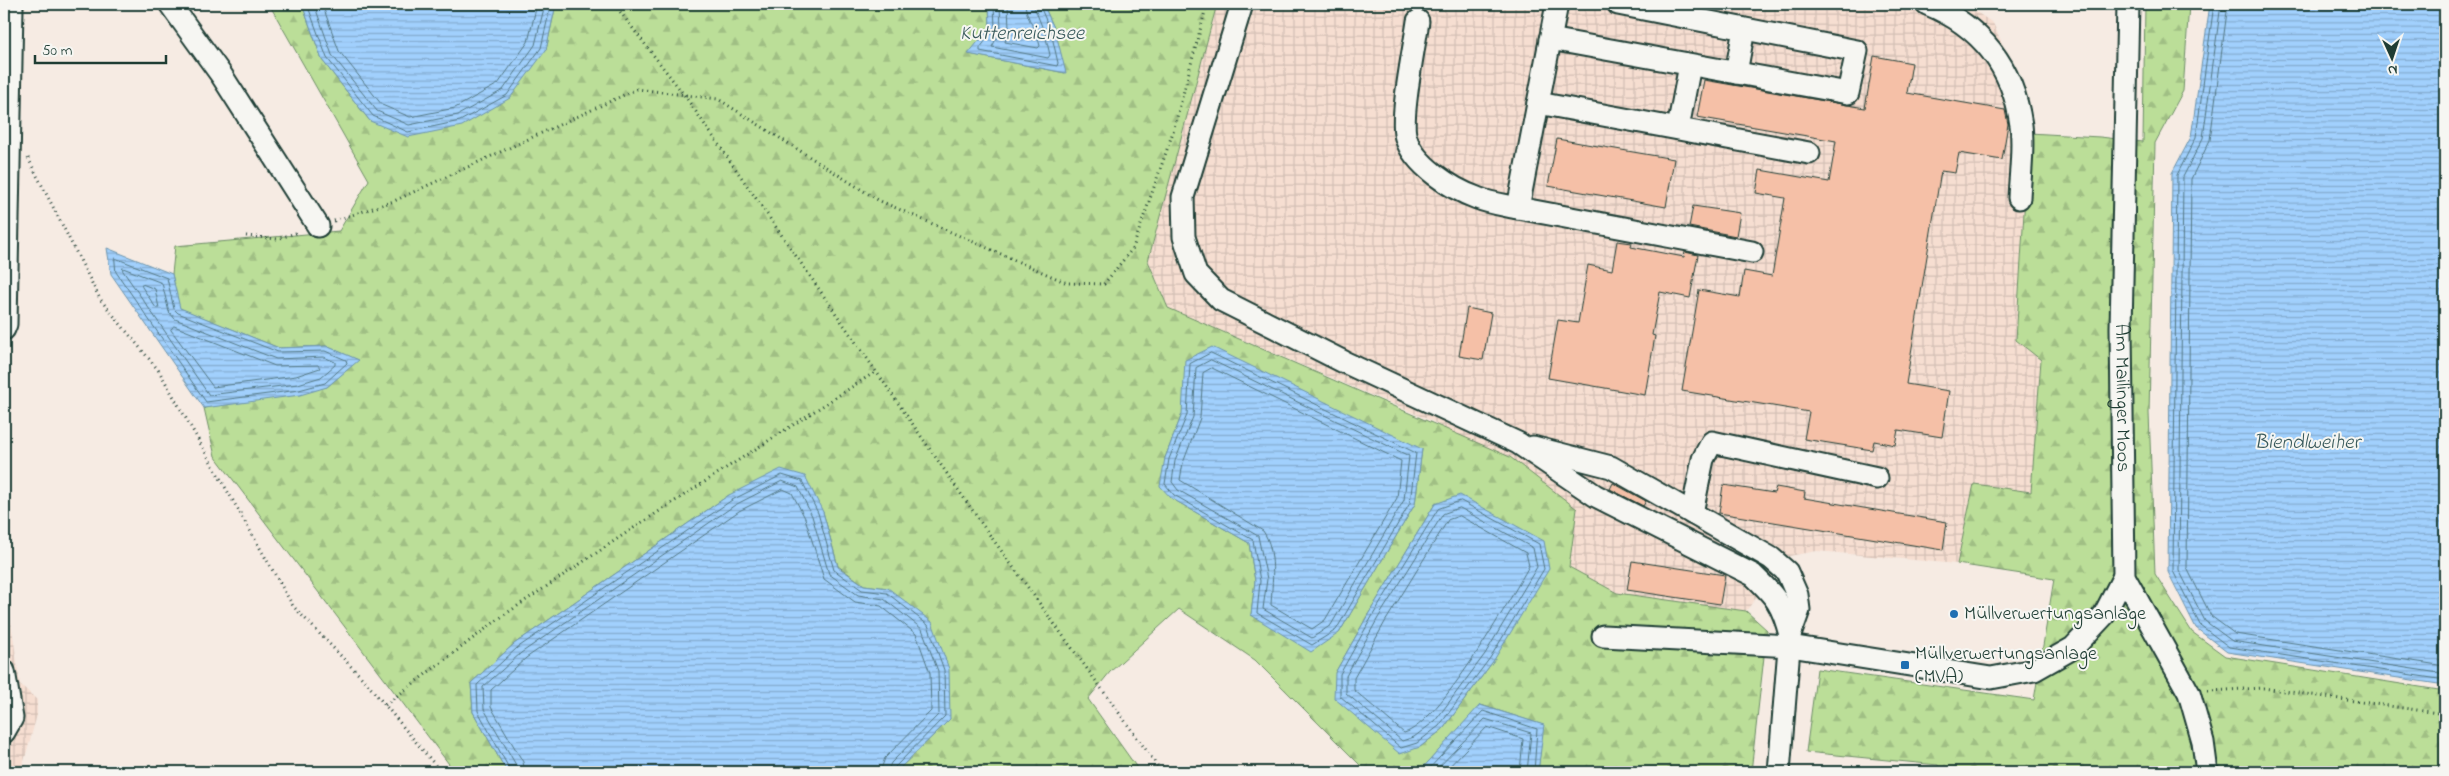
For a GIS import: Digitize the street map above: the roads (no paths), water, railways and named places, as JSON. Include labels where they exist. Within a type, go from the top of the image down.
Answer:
[{"type":"street","points":[[170,4],[222,76],[318,226]]},
{"type":"street","points":[[1242,4],[1183,197],[1184,237],[1196,274],[1221,300],[1344,362],[1518,443],[1596,496],[1753,575],[1773,594],[1784,610],[1790,640]]},
{"type":"street","points":[[1518,208],[1557,4]]},
{"type":"street","points":[[1550,39],[1848,93],[1857,51],[1618,4]]},
{"type":"street","points":[[1927,4],[1946,12],[1976,32],[1995,55],[2013,91],[2021,126],[2019,198]]},
{"type":"street","name":"Am Mailinger Moos","points":[[2128,4],[2122,328],[2124,576],[2189,693],[2203,742],[2207,772]]},
{"type":"street","points":[[4,329],[6,324],[10,6]]},
{"type":"street","points":[[1418,21],[1406,108],[1405,137],[1417,158],[1438,177],[1476,198],[1518,208],[1752,252]]},
{"type":"street","points":[[1736,73],[1744,29]]},
{"type":"street","points":[[1678,128],[1690,65]]},
{"type":"street","points":[[1538,103],[1809,153]]},
{"type":"street","points":[[1692,513],[1703,459],[1712,442],[1877,478]]},
{"type":"street","points":[[1518,443],[1611,467],[1771,558],[1787,572],[1797,595],[1799,610],[1790,640],[1779,772]]},
{"type":"street","points":[[1603,636],[1790,640],[1991,678],[2034,670],[2073,648],[2104,615],[2124,576]]},
{"type":"street","points":[[4,671],[12,718],[4,732]]},
{"type":"water","points":[[302,4],[556,4],[546,50],[510,98],[462,126],[408,137],[370,121],[322,60]]},
{"type":"water","name":"Kuttenreichsee","points":[[989,4],[1043,4],[1055,30],[1066,73],[968,54],[990,27]]},
{"type":"water","name":"Biendlweiher","points":[[2210,4],[2445,4],[2445,685],[2227,652],[2196,628],[2168,572],[2172,173],[2191,137]]},
{"type":"water","points":[[107,248],[172,274],[180,308],[279,348],[326,346],[359,360],[327,387],[300,395],[204,408],[111,274]]},
{"type":"water","points":[[1212,347],[1422,449],[1415,504],[1339,633],[1311,652],[1251,615],[1255,581],[1249,543],[1171,498],[1160,486],[1165,458],[1182,414],[1185,360]]},
{"type":"water","points":[[781,469],[805,476],[823,512],[838,567],[864,585],[888,588],[932,622],[949,669],[950,719],[896,772],[507,772],[473,712],[471,683],[514,644],[729,495]]},
{"type":"water","points":[[1460,495],[1544,541],[1549,569],[1494,660],[1443,729],[1420,747],[1400,754],[1334,698],[1335,673],[1435,504]]},
{"type":"water","points":[[1480,705],[1544,725],[1538,772],[1419,772]]},
{"type":"place","name":"Müllverwertungsanlage","points":[[1954,614]]},
{"type":"place","name":"Müllverwertungsanlage (MVA)","points":[[1905,665]]}]
